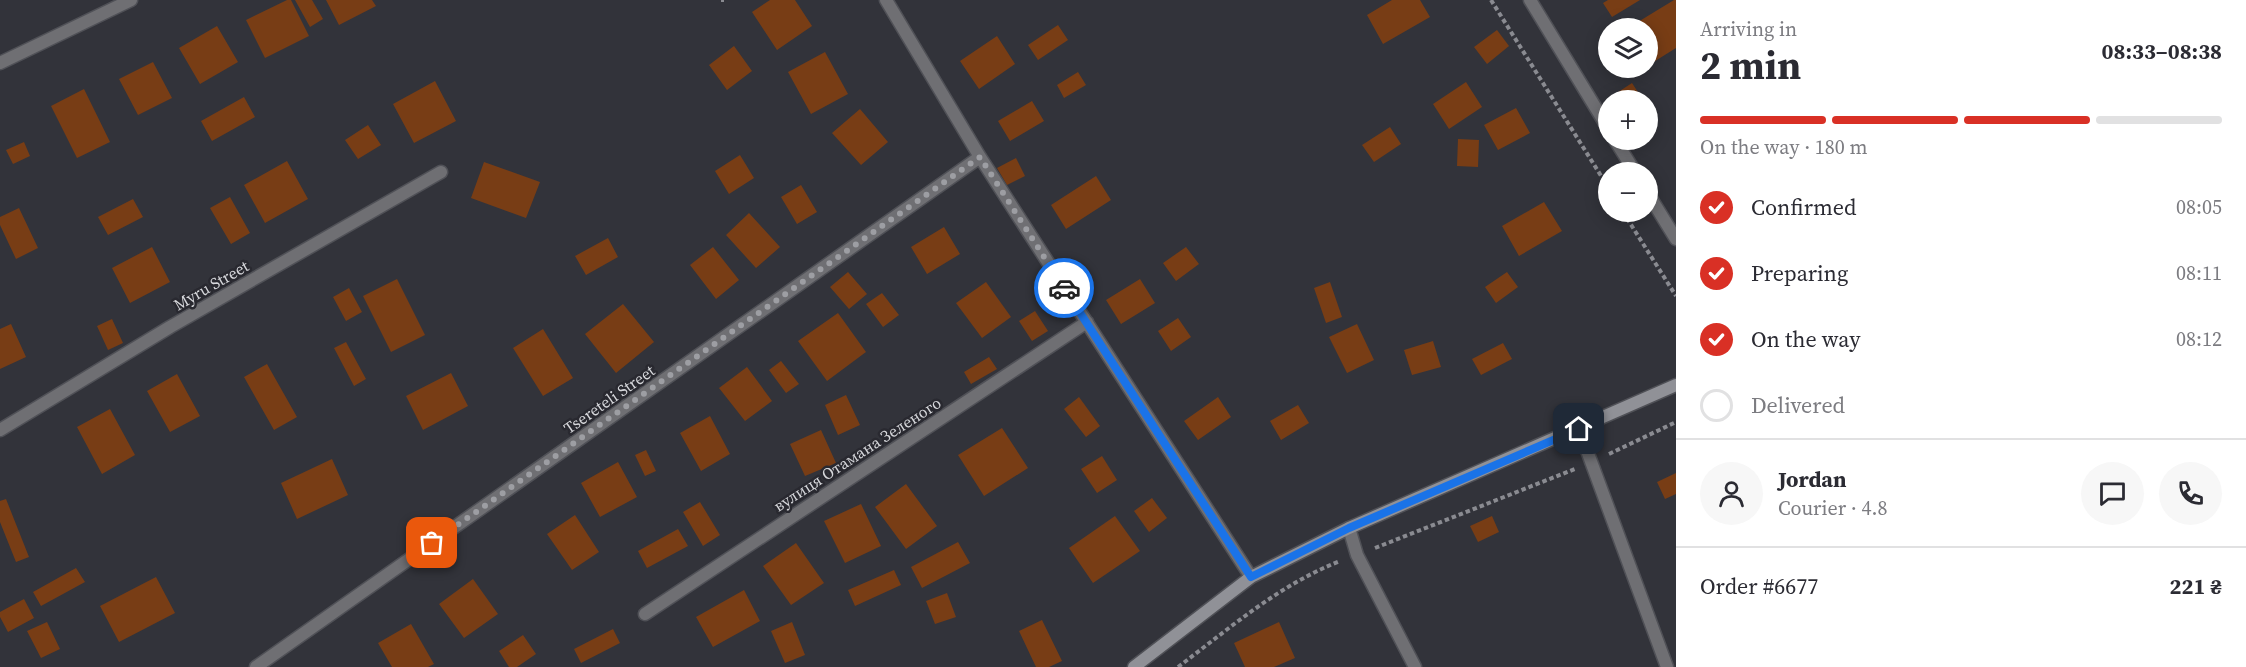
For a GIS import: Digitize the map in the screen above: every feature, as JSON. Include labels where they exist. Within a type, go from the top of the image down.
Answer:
[{"type":"street","points":[[0,63],[131,0]]},
{"type":"street","points":[[886,0],[980,157],[1251,577]]},
{"type":"street","points":[[1530,0],[1598,112]]},
{"type":"street","name":"Tsereteli Street","points":[[256,667],[980,157]]},
{"type":"street","name":"Myru Street","points":[[0,430],[170,327],[441,172]]},
{"type":"street","points":[[1658,210],[1676,239]]},
{"type":"street","name":"вулиця Отамана Зеленого","points":[[645,614],[1087,322]]},
{"type":"street","points":[[1134,667],[1251,577],[1349,528],[1676,385]]},
{"type":"street","points":[[1579,429],[1667,667]]},
{"type":"street","points":[[1349,528],[1357,555],[1415,667]]},
{"type":"path","points":[[1491,0],[1598,171]]},
{"type":"path","points":[[1629,222],[1676,296]]},
{"type":"path","points":[[1178,667],[1267,599],[1324,567],[1592,463],[1676,422]]},
{"type":"building","points":[[291,0],[309,36],[265,58],[246,20]]},
{"type":"building","points":[[295,0],[312,0],[323,19],[310,27]]},
{"type":"building","points":[[326,0],[372,0],[376,6],[339,25]]},
{"type":"building","points":[[770,0],[795,0],[812,26],[777,50],[752,12]]},
{"type":"building","points":[[1392,0],[1420,0],[1430,17],[1383,44],[1367,15]]},
{"type":"building","points":[[1608,0],[1640,0],[1612,17],[1603,3]]},
{"type":"building","points":[[1676,0],[1676,48],[1658,59],[1658,18],[1644,18]]},
{"type":"building","points":[[1058,25],[1068,40],[1038,60],[1028,45]]},
{"type":"building","points":[[217,26],[238,62],[200,84],[179,48]]},
{"type":"building","points":[[1497,30],[1509,46],[1487,64],[1474,47]]},
{"type":"building","points":[[997,36],[1015,64],[979,89],[960,61]]},
{"type":"building","points":[[734,46],[752,71],[727,90],[709,65]]},
{"type":"building","points":[[825,52],[848,94],[811,114],[788,72]]},
{"type":"building","points":[[153,62],[172,98],[138,115],[119,79]]},
{"type":"building","points":[[1078,72],[1086,85],[1064,98],[1057,85]]},
{"type":"building","points":[[435,81],[456,121],[414,143],[393,104]]},
{"type":"building","points":[[1466,82],[1482,107],[1449,129],[1433,104]]},
{"type":"building","points":[[1632,83],[1637,90],[1621,90]]},
{"type":"building","points":[[84,89],[110,142],[77,158],[51,106]]},
{"type":"building","points":[[244,97],[255,117],[212,141],[201,121]]},
{"type":"building","points":[[1032,101],[1044,121],[1010,141],[998,121]]},
{"type":"building","points":[[1516,108],[1530,133],[1498,150],[1484,125]]},
{"type":"building","points":[[860,109],[888,142],[861,165],[832,133]]},
{"type":"building","points":[[368,125],[381,145],[358,159],[345,140]]},
{"type":"building","points":[[1390,127],[1401,144],[1374,162],[1362,145]]},
{"type":"building","points":[[1458,139],[1479,140],[1478,167],[1457,166]]},
{"type":"building","points":[[24,142],[30,156],[13,164],[6,150]]},
{"type":"building","points":[[740,155],[754,178],[729,194],[715,171]]},
{"type":"building","points":[[1016,158],[1025,176],[1007,185],[997,168]]},
{"type":"building","points":[[287,161],[308,199],[265,223],[244,185]]},
{"type":"building","points":[[484,162],[540,182],[526,218],[471,198]]},
{"type":"building","points":[[1096,176],[1111,200],[1066,229],[1051,205]]},
{"type":"building","points":[[801,185],[817,212],[797,224],[781,197]]},
{"type":"building","points":[[230,197],[250,233],[231,244],[210,208]]},
{"type":"building","points":[[133,199],[143,217],[108,235],[98,217]]},
{"type":"building","points":[[1544,202],[1562,231],[1519,256],[1502,226]]},
{"type":"building","points":[[19,208],[38,248],[16,259],[0,225],[0,217]]},
{"type":"building","points":[[749,213],[780,247],[756,268],[726,235]]},
{"type":"building","points":[[944,227],[960,254],[927,274],[911,247]]},
{"type":"building","points":[[608,238],[618,257],[586,275],[575,256]]},
{"type":"building","points":[[152,247],[170,282],[130,303],[112,268]]},
{"type":"building","points":[[713,247],[739,280],[716,299],[690,265]]},
{"type":"building","points":[[1186,247],[1199,264],[1176,281],[1163,263]]},
{"type":"building","points":[[1072,262],[1086,284],[1073,293],[1059,270]]},
{"type":"building","points":[[848,272],[867,294],[849,309],[830,287]]},
{"type":"building","points":[[1507,272],[1518,287],[1496,303],[1485,287]]},
{"type":"building","points":[[397,279],[425,335],[391,352],[363,296]]},
{"type":"building","points":[[1140,279],[1155,303],[1121,324],[1106,300]]},
{"type":"building","points":[[986,282],[1011,317],[982,338],[956,303]]},
{"type":"building","points":[[1330,282],[1342,317],[1326,323],[1314,288]]},
{"type":"building","points":[[349,288],[362,312],[346,321],[333,297]]},
{"type":"building","points":[[882,293],[899,315],[883,327],[866,304]]},
{"type":"building","points":[[623,304],[654,342],[616,373],[585,334]]},
{"type":"building","points":[[1035,311],[1048,331],[1032,341],[1019,321]]},
{"type":"building","points":[[838,313],[866,352],[827,381],[798,341]]},
{"type":"building","points":[[1178,318],[1191,337],[1171,351],[1158,331]]},
{"type":"building","points":[[112,319],[123,343],[108,350],[97,326]]},
{"type":"building","points":[[11,324],[26,357],[0,369],[0,329]]},
{"type":"building","points":[[1357,324],[1374,360],[1347,373],[1329,337]]},
{"type":"building","points":[[543,329],[573,378],[543,396],[513,348]]},
{"type":"building","points":[[1433,341],[1441,367],[1412,375],[1404,350]]},
{"type":"building","points":[[346,342],[366,379],[354,386],[334,348]]},
{"type":"building","points":[[1503,343],[1512,359],[1481,375],[1472,359]]},
{"type":"building","points":[[989,357],[997,369],[971,384],[964,372]]},
{"type":"building","points":[[781,361],[799,384],[786,393],[769,370]]},
{"type":"building","points":[[267,364],[297,417],[274,430],[244,377]]},
{"type":"building","points":[[747,367],[772,401],[745,421],[719,388]]},
{"type":"building","points":[[451,373],[468,406],[423,430],[406,396]]},
{"type":"building","points":[[177,374],[200,416],[170,432],[147,391]]},
{"type":"building","points":[[846,395],[860,425],[838,435],[825,405]]},
{"type":"building","points":[[1079,397],[1100,426],[1086,437],[1064,409]]},
{"type":"building","points":[[1218,397],[1231,417],[1198,440],[1184,421]]},
{"type":"building","points":[[1298,405],[1309,423],[1281,440],[1270,421]]},
{"type":"building","points":[[110,409],[135,455],[102,474],[77,427]]},
{"type":"building","points":[[710,416],[730,454],[701,471],[680,433]]},
{"type":"building","points":[[1002,428],[1028,468],[984,496],[958,455]]},
{"type":"building","points":[[821,430],[836,463],[805,476],[790,444]]},
{"type":"building","points":[[646,450],[656,471],[645,476],[635,455]]},
{"type":"building","points":[[1102,456],[1117,480],[1097,493],[1081,469]]},
{"type":"building","points":[[332,459],[348,495],[297,519],[281,483]]},
{"type":"building","points":[[618,462],[637,497],[600,517],[581,483]]},
{"type":"building","points":[[1676,473],[1676,494],[1665,499],[1657,482]]},
{"type":"building","points":[[906,484],[937,526],[906,549],[875,507]]},
{"type":"building","points":[[1152,498],[1167,518],[1149,532],[1134,511]]},
{"type":"building","points":[[6,499],[29,557],[16,562],[0,522],[0,501]]},
{"type":"building","points":[[700,502],[720,535],[703,546],[683,512]]},
{"type":"building","points":[[861,504],[881,546],[845,563],[824,521]]},
{"type":"building","points":[[575,515],[599,552],[572,570],[547,534]]},
{"type":"building","points":[[1115,516],[1140,551],[1093,583],[1069,548]]},
{"type":"building","points":[[1492,516],[1499,532],[1478,542],[1470,526]]},
{"type":"building","points":[[678,529],[688,546],[647,568],[638,551]]},
{"type":"building","points":[[958,542],[970,563],[922,588],[911,567]]},
{"type":"building","points":[[796,543],[824,583],[791,605],[763,566]]},
{"type":"building","points":[[76,568],[85,582],[41,606],[33,592]]},
{"type":"building","points":[[894,570],[901,585],[855,606],[848,590]]},
{"type":"building","points":[[156,577],[175,613],[119,642],[100,606]]},
{"type":"building","points":[[473,579],[498,614],[464,638],[439,604]]},
{"type":"building","points":[[744,590],[760,621],[713,647],[696,617]]},
{"type":"building","points":[[947,593],[956,617],[935,624],[926,601]]},
{"type":"building","points":[[24,599],[34,618],[8,632],[0,617],[0,612]]},
{"type":"building","points":[[1042,620],[1062,661],[1049,667],[1036,667],[1019,631]]},
{"type":"building","points":[[47,622],[60,649],[41,658],[27,631]]},
{"type":"building","points":[[792,622],[805,655],[785,663],[771,631]]},
{"type":"building","points":[[1279,622],[1295,658],[1274,667],[1245,667],[1234,643]]},
{"type":"building","points":[[411,624],[434,664],[428,667],[392,667],[378,643]]},
{"type":"building","points":[[613,629],[620,643],[581,663],[574,649]]},
{"type":"building","points":[[523,635],[536,654],[517,667],[509,667],[499,651]]},
{"type":"way so far","points":[[432,543],[980,157],[1064,288]]},
{"type":"route","points":[[1064,288],[1251,577],[1349,528],[1579,429]]}]
